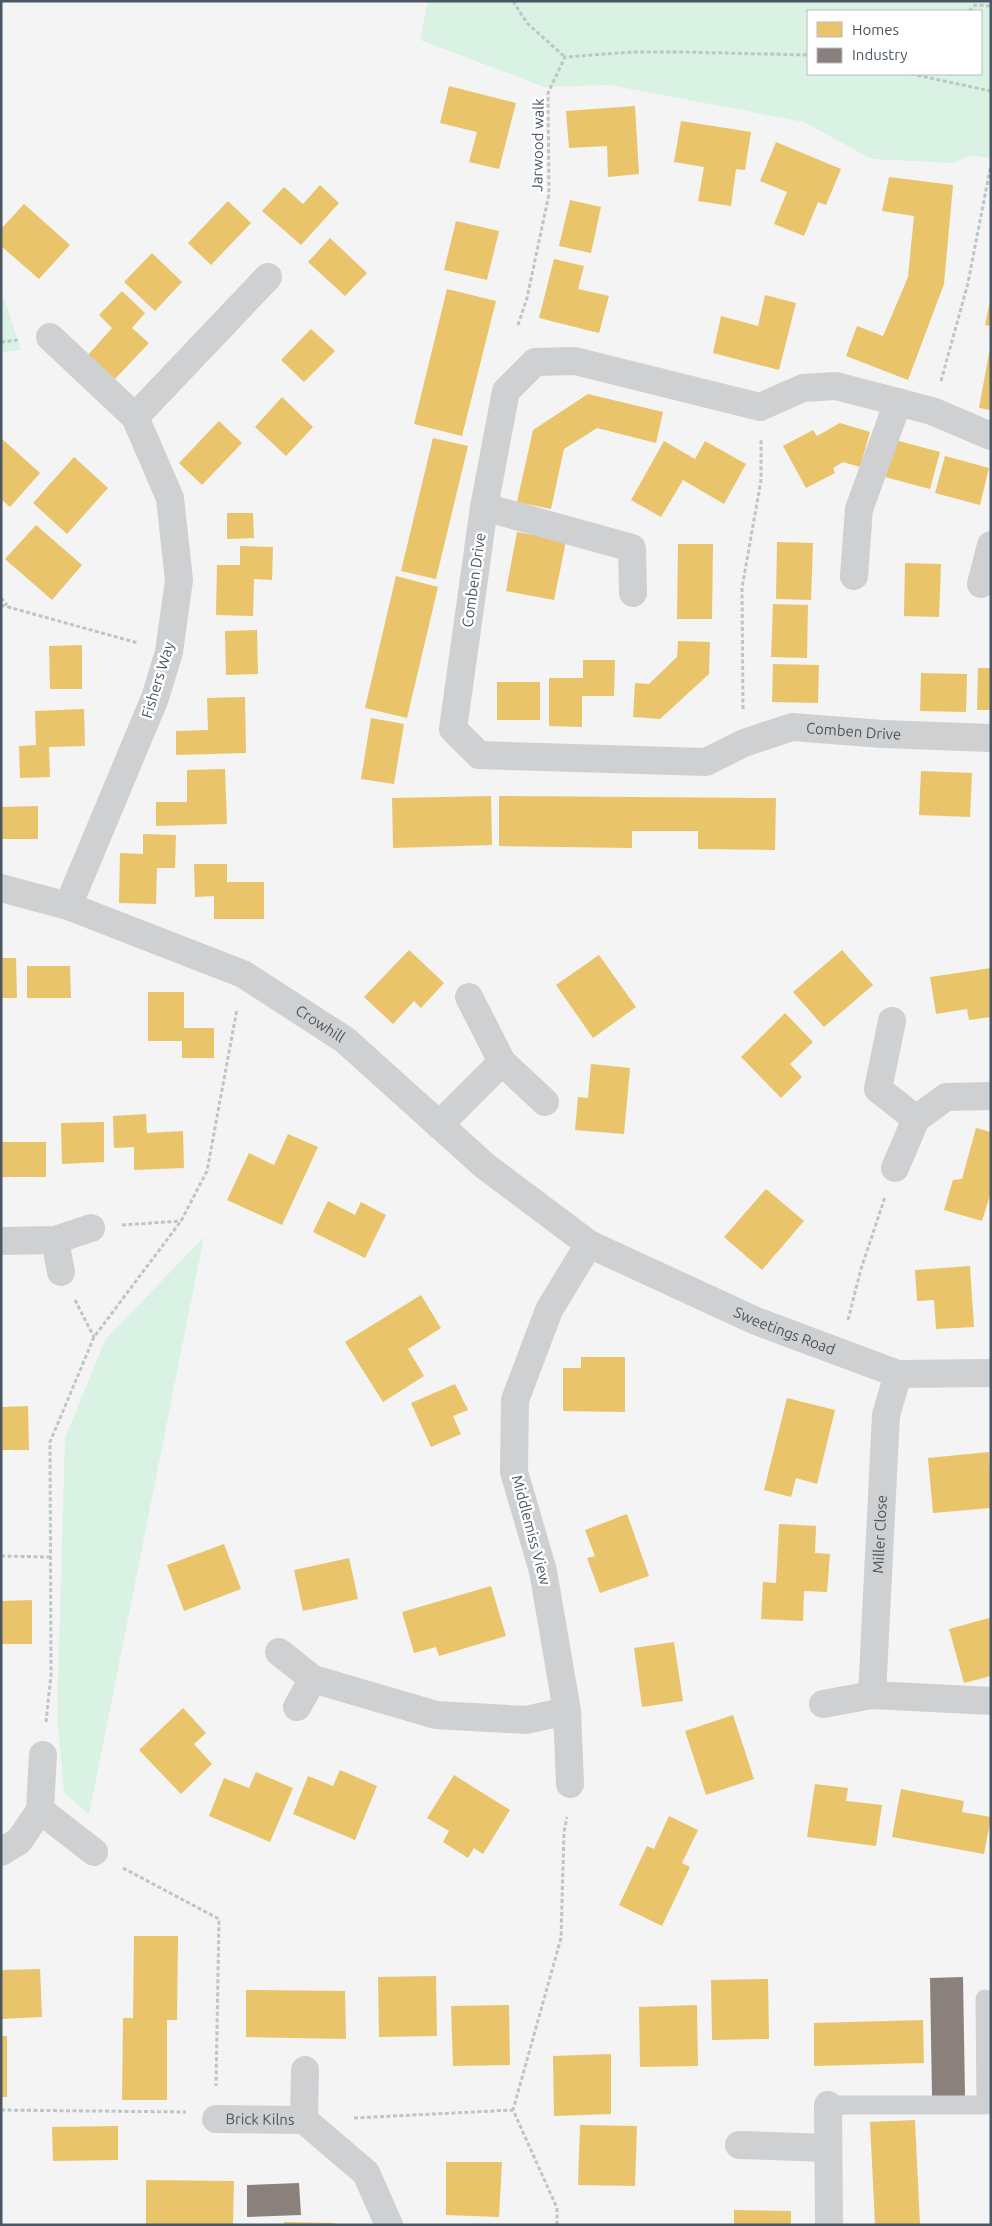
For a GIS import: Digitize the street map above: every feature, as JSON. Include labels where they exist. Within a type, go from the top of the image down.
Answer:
[{"type":"street","points":[[135,417],[268,277]]},
{"type":"street","name":"Fishers Way","points":[[50,337],[135,417],[170,498],[179,580],[169,652],[155,698],[68,906]]},
{"type":"street","name":"Comben Drive","points":[[760,407],[575,361],[534,362],[506,391],[484,507],[453,729],[478,755],[706,762],[744,743],[792,727],[883,734],[991,738]]},
{"type":"street","points":[[760,407],[803,388],[836,386],[932,411],[991,436]]},
{"type":"street","points":[[854,576],[859,509],[898,402]]},
{"type":"street","points":[[484,507],[632,548],[633,593]]},
{"type":"street","points":[[982,584],[991,545]]},
{"type":"street","name":"Crowhill","points":[[1,888],[68,906],[243,974],[345,1040],[485,1166],[589,1244]]},
{"type":"street","points":[[469,997],[502,1062],[545,1102]]},
{"type":"street","points":[[892,1021],[878,1090],[916,1119]]},
{"type":"street","points":[[439,1125],[502,1062]]},
{"type":"street","points":[[895,1168],[916,1119],[946,1098],[991,1096]]},
{"type":"street","points":[[1,1241],[55,1240],[91,1228]]},
{"type":"street","points":[[55,1240],[61,1272]]},
{"type":"street","name":"Sweetings Road","points":[[589,1244],[756,1321],[898,1374],[991,1372]]},
{"type":"street","name":"Middlemiss View","points":[[570,1784],[567,1711],[543,1571],[514,1472],[515,1400],[549,1310],[589,1244]]},
{"type":"street","name":"Miller Close","points":[[872,1695],[886,1415],[898,1374]]},
{"type":"street","points":[[279,1652],[313,1678],[436,1715],[526,1720],[567,1711]]},
{"type":"street","points":[[297,1707],[313,1678]]},
{"type":"street","points":[[823,1704],[872,1695],[991,1701]]},
{"type":"street","points":[[1,1852],[19,1841],[40,1810],[43,1755]]},
{"type":"street","points":[[40,1810],[94,1852]]},
{"type":"street","name":"Brick Kilns","points":[[304,2120],[305,2070]]},
{"type":"street","points":[[828,2105],[829,2225]]},
{"type":"street","name":"Brick Kilns","points":[[216,2119],[304,2120],[366,2173],[389,2225]]},
{"type":"street","points":[[739,2145],[827,2148]]},
{"type":"lane","points":[[828,2105],[986,2105],[985,1999]]},
{"type":"path","points":[[513,1],[528,23],[566,58],[633,52],[807,55]]},
{"type":"path","points":[[970,10],[975,5],[991,6]]},
{"type":"path","name":"Jarwood walk","points":[[518,325],[527,298],[549,194],[548,93],[566,58]]},
{"type":"path","points":[[916,75],[991,91]]},
{"type":"path","points":[[932,411],[968,283],[991,164]]},
{"type":"path","points":[[744,743],[742,588],[761,480],[760,407]]},
{"type":"path","points":[[1,598],[7,605]]},
{"type":"path","points":[[1,604],[169,652]]},
{"type":"path","points":[[43,1755],[51,1675],[50,1442],[94,1337],[182,1221],[207,1172],[243,974]]},
{"type":"path","points":[[840,1353],[861,1269],[895,1168]]},
{"type":"path","points":[[91,1228],[182,1221]]},
{"type":"path","points":[[61,1272],[94,1337]]},
{"type":"path","points":[[1,1556],[50,1557]]},
{"type":"path","points":[[557,2225],[557,2208],[513,2110],[561,1938],[564,1832],[572,1797],[570,1784]]},
{"type":"path","points":[[1,2110],[184,2111],[216,2119],[218,1919],[94,1852]]},
{"type":"path","points":[[304,2120],[513,2110]]},
{"type":"green space","points":[[428,1],[991,1],[991,159],[972,155],[953,163],[872,159],[804,122],[610,85],[544,87],[420,40]]},
{"type":"green space","points":[[1,289],[21,350],[1,352]]},
{"type":"green space","points":[[204,1237],[89,1814],[64,1793],[57,1714],[65,1438],[105,1340]]},
{"type":"building: Homes","points":[[449,86],[516,103],[499,169],[469,162],[477,132],[440,123]]},
{"type":"building: Homes","points":[[635,106],[639,174],[608,177],[607,146],[569,148],[566,111]]},
{"type":"building: Homes","points":[[681,121],[751,132],[745,170],[736,169],[731,206],[698,201],[704,167],[674,162]]},
{"type":"building: Homes","points":[[776,142],[841,169],[826,205],[818,202],[804,236],[774,224],[787,192],[760,181]]},
{"type":"building: Homes","points":[[889,177],[953,185],[944,284],[908,380],[846,356],[857,326],[883,336],[908,277],[914,216],[882,211]]},
{"type":"building: Homes","points":[[320,185],[339,203],[301,245],[262,211],[284,187],[303,204]]},
{"type":"building: Homes","points":[[570,200],[601,207],[591,253],[559,246]]},
{"type":"building: Homes","points":[[228,201],[251,223],[211,265],[188,243]]},
{"type":"building: Homes","points":[[24,204],[70,245],[39,279],[1,246],[1,229]]},
{"type":"building: Homes","points":[[456,221],[499,231],[487,280],[444,270]]},
{"type":"building: Homes","points":[[330,238],[367,273],[345,296],[308,262]]},
{"type":"building: Homes","points":[[152,253],[182,282],[155,311],[124,282]]},
{"type":"building: Homes","points":[[554,259],[584,266],[578,289],[609,296],[599,333],[539,318]]},
{"type":"building: Homes","points":[[447,289],[496,301],[462,436],[414,424]]},
{"type":"building: Homes","points":[[122,291],[145,313],[132,328],[149,343],[115,379],[88,355],[112,328],[99,315]]},
{"type":"building: Homes","points":[[765,295],[796,303],[779,370],[713,353],[721,316],[758,326]]},
{"type":"building: Homes","points":[[991,301],[991,326],[985,325]]},
{"type":"building: Homes","points":[[311,329],[335,351],[304,382],[281,360]]},
{"type":"building: Homes","points":[[991,348],[991,410],[979,408]]},
{"type":"building: Homes","points":[[588,394],[663,412],[656,443],[597,428],[564,449],[551,509],[517,502],[533,430]]},
{"type":"building: Homes","points":[[282,397],[313,427],[286,456],[255,427]]},
{"type":"building: Homes","points":[[219,421],[242,443],[202,485],[179,463]]},
{"type":"building: Homes","points":[[840,423],[870,432],[860,467],[843,462],[833,468],[835,473],[806,488],[783,446],[813,430],[817,436]]},
{"type":"building: Homes","points":[[1,438],[40,473],[10,507],[1,499]]},
{"type":"building: Homes","points":[[433,438],[468,446],[436,579],[401,571]]},
{"type":"building: Homes","points":[[895,440],[940,452],[930,489],[885,477]]},
{"type":"building: Homes","points":[[664,441],[695,459],[705,441],[746,464],[724,504],[683,480],[661,517],[631,500]]},
{"type":"building: Homes","points":[[945,456],[989,468],[980,505],[935,493]]},
{"type":"building: Homes","points":[[74,457],[108,488],[67,534],[33,503]]},
{"type":"building: Homes","points":[[227,513],[253,513],[254,538],[227,539]]},
{"type":"building: Homes","points":[[36,525],[82,565],[52,600],[5,559]]},
{"type":"building: Homes","points":[[517,532],[566,541],[554,600],[506,591]]},
{"type":"building: Homes","points":[[777,542],[813,543],[811,600],[776,599]]},
{"type":"building: Homes","points":[[678,544],[713,544],[712,619],[677,619]]},
{"type":"building: Homes","points":[[240,546],[273,547],[272,580],[254,579],[253,616],[216,615],[217,565],[240,565]]},
{"type":"building: Homes","points":[[905,563],[941,564],[939,617],[904,616]]},
{"type":"building: Homes","points":[[396,576],[438,587],[407,718],[365,708]]},
{"type":"building: Homes","points":[[773,604],[808,605],[807,658],[771,657]]},
{"type":"building: Homes","points":[[257,630],[258,674],[226,675],[225,631]]},
{"type":"building: Homes","points":[[678,641],[710,642],[709,674],[660,719],[633,717],[635,683],[649,684],[677,657]]},
{"type":"building: Homes","points":[[82,645],[82,689],[50,689],[49,646]]},
{"type":"building: Homes","points":[[583,660],[615,660],[614,696],[582,696],[582,727],[549,726],[549,678],[583,678]]},
{"type":"building: Homes","points":[[773,664],[819,665],[818,703],[772,702]]},
{"type":"building: Homes","points":[[978,668],[991,668],[991,710],[977,710]]},
{"type":"building: Homes","points":[[921,673],[967,674],[966,712],[920,711]]},
{"type":"building: Homes","points":[[497,682],[540,682],[540,720],[497,720]]},
{"type":"building: Homes","points":[[245,697],[246,753],[176,755],[176,731],[208,730],[207,698]]},
{"type":"building: Homes","points":[[84,709],[85,746],[49,747],[50,777],[20,778],[19,746],[36,745],[35,711]]},
{"type":"building: Homes","points":[[371,718],[404,724],[394,784],[361,779]]},
{"type":"building: Homes","points":[[225,769],[227,824],[156,826],[156,802],[187,802],[187,770]]},
{"type":"building: Homes","points":[[921,771],[972,773],[970,817],[919,815]]},
{"type":"building: Homes","points":[[491,796],[492,845],[393,848],[392,798]]},
{"type":"building: Homes","points":[[499,796],[776,798],[775,850],[698,849],[698,831],[632,831],[632,848],[499,846]]},
{"type":"building: Homes","points":[[38,806],[38,839],[1,839],[1,807]]},
{"type":"building: Homes","points":[[143,834],[176,835],[175,868],[157,868],[156,904],[119,903],[120,853],[143,854]]},
{"type":"building: Homes","points":[[194,864],[227,864],[227,882],[264,882],[264,919],[214,919],[214,896],[195,897]]},
{"type":"building: Homes","points":[[409,950],[444,983],[421,1008],[414,1001],[393,1024],[364,997]]},
{"type":"building: Homes","points":[[842,950],[873,985],[824,1027],[793,992]]},
{"type":"building: Homes","points":[[599,955],[636,1007],[593,1038],[556,985]]},
{"type":"building: Homes","points":[[1,958],[16,958],[17,998],[1,998]]},
{"type":"building: Homes","points":[[27,966],[70,966],[71,998],[27,998]]},
{"type":"building: Homes","points":[[991,968],[991,1017],[969,1020],[967,1009],[936,1014],[930,977]]},
{"type":"building: Homes","points":[[148,992],[184,992],[184,1028],[214,1028],[214,1058],[182,1058],[182,1041],[148,1041]]},
{"type":"building: Homes","points":[[785,1013],[813,1042],[790,1064],[802,1077],[781,1098],[741,1057]]},
{"type":"building: Homes","points":[[591,1064],[630,1068],[624,1134],[575,1130],[578,1097],[588,1098]]},
{"type":"building: Homes","points":[[146,1114],[147,1133],[183,1131],[184,1168],[134,1170],[134,1147],[114,1148],[113,1116]]},
{"type":"building: Homes","points":[[104,1122],[104,1162],[62,1164],[61,1123]]},
{"type":"building: Homes","points":[[976,1128],[991,1132],[991,1192],[982,1221],[944,1210],[953,1180],[962,1179]]},
{"type":"building: Homes","points":[[288,1134],[318,1147],[282,1225],[227,1200],[249,1153],[274,1165]]},
{"type":"building: Homes","points":[[1,1142],[46,1142],[46,1177],[1,1177]]},
{"type":"building: Homes","points":[[766,1189],[804,1221],[762,1270],[724,1237]]},
{"type":"building: Homes","points":[[328,1201],[355,1215],[361,1202],[386,1215],[365,1258],[313,1232]]},
{"type":"building: Homes","points":[[970,1266],[974,1327],[936,1329],[934,1300],[917,1301],[915,1270]]},
{"type":"building: Homes","points":[[421,1295],[441,1328],[408,1349],[424,1376],[383,1402],[345,1342]]},
{"type":"building: Homes","points":[[581,1357],[625,1357],[625,1412],[563,1411],[563,1368],[581,1368]]},
{"type":"building: Homes","points":[[455,1384],[468,1410],[453,1416],[461,1434],[431,1447],[411,1403]]},
{"type":"building: Homes","points":[[787,1398],[835,1410],[817,1484],[796,1478],[791,1497],[764,1490]]},
{"type":"building: Homes","points":[[28,1406],[29,1450],[1,1450],[1,1407]]},
{"type":"building: Homes","points":[[989,1452],[991,1508],[933,1513],[928,1458]]},
{"type":"building: Homes","points":[[627,1514],[649,1576],[600,1593],[587,1558],[595,1556],[585,1530]]},
{"type":"building: Homes","points":[[779,1524],[816,1526],[815,1553],[830,1554],[827,1592],[804,1591],[803,1621],[761,1619],[763,1582],[776,1583]]},
{"type":"building: Homes","points":[[224,1544],[241,1589],[184,1611],[167,1565]]},
{"type":"building: Homes","points":[[349,1558],[358,1599],[303,1611],[294,1570]]},
{"type":"building: Homes","points":[[491,1586],[506,1636],[439,1656],[436,1647],[414,1653],[402,1612]]},
{"type":"building: Homes","points":[[32,1600],[32,1644],[1,1644],[1,1601]]},
{"type":"building: Homes","points":[[989,1618],[991,1626],[991,1676],[964,1683],[949,1629]]},
{"type":"building: Homes","points":[[674,1642],[683,1701],[642,1707],[634,1648]]},
{"type":"building: Homes","points":[[183,1708],[206,1733],[194,1744],[212,1764],[181,1794],[139,1750]]},
{"type":"building: Homes","points":[[733,1715],[754,1779],[706,1795],[685,1731]]},
{"type":"building: Homes","points":[[340,1770],[377,1786],[355,1840],[293,1814],[308,1776],[333,1786]]},
{"type":"building: Homes","points":[[256,1772],[293,1788],[270,1842],[209,1816],[224,1778],[249,1788]]},
{"type":"building: Homes","points":[[454,1775],[510,1810],[483,1854],[474,1848],[468,1858],[443,1842],[449,1831],[427,1818]]},
{"type":"building: Homes","points":[[815,1784],[848,1788],[846,1801],[882,1805],[876,1846],[807,1837]]},
{"type":"building: Homes","points":[[901,1789],[964,1801],[962,1812],[991,1817],[984,1854],[892,1837]]},
{"type":"building: Homes","points":[[669,1816],[698,1830],[682,1863],[690,1867],[662,1926],[619,1905],[647,1846],[654,1849]]},
{"type":"building: Homes","points":[[134,1936],[178,1936],[177,2020],[167,2020],[167,2100],[122,2100],[123,2018],[133,2018]]},
{"type":"building: Homes","points":[[40,1969],[42,2017],[1,2019],[1,1970]]},
{"type":"building: Homes","points":[[436,1976],[437,2036],[379,2037],[378,1977]]},
{"type":"building: Homes","points":[[768,1979],[769,2039],[712,2040],[711,1980]]},
{"type":"building: Homes","points":[[246,1990],[345,1991],[346,2039],[246,2037]]},
{"type":"building: Homes","points":[[509,2005],[510,2065],[453,2066],[451,2006]]},
{"type":"building: Homes","points":[[697,2005],[698,2066],[640,2067],[639,2007]]},
{"type":"building: Homes","points":[[923,2020],[924,2063],[814,2066],[814,2023]]},
{"type":"building: Homes","points":[[1,2036],[7,2036],[7,2097],[1,2097]]},
{"type":"building: Homes","points":[[611,2054],[611,2114],[554,2116],[553,2056]]},
{"type":"building: Homes","points":[[915,2120],[920,2225],[875,2225],[870,2122]]},
{"type":"building: Homes","points":[[580,2125],[637,2126],[635,2186],[578,2185]]},
{"type":"building: Homes","points":[[118,2126],[118,2160],[53,2161],[52,2127]]},
{"type":"building: Homes","points":[[446,2162],[502,2162],[499,2217],[446,2215]]},
{"type":"building: Homes","points":[[146,2180],[234,2181],[233,2225],[146,2225]]},
{"type":"building: Homes","points":[[734,2210],[791,2211],[791,2225],[734,2225]]},
{"type":"building: Homes","points":[[284,2222],[335,2223],[335,2225],[284,2225]]},
{"type":"building: Industry","points":[[963,1977],[965,2096],[932,2096],[930,1978]]},
{"type":"building: Industry","points":[[299,2183],[301,2215],[247,2217],[247,2185]]}]
